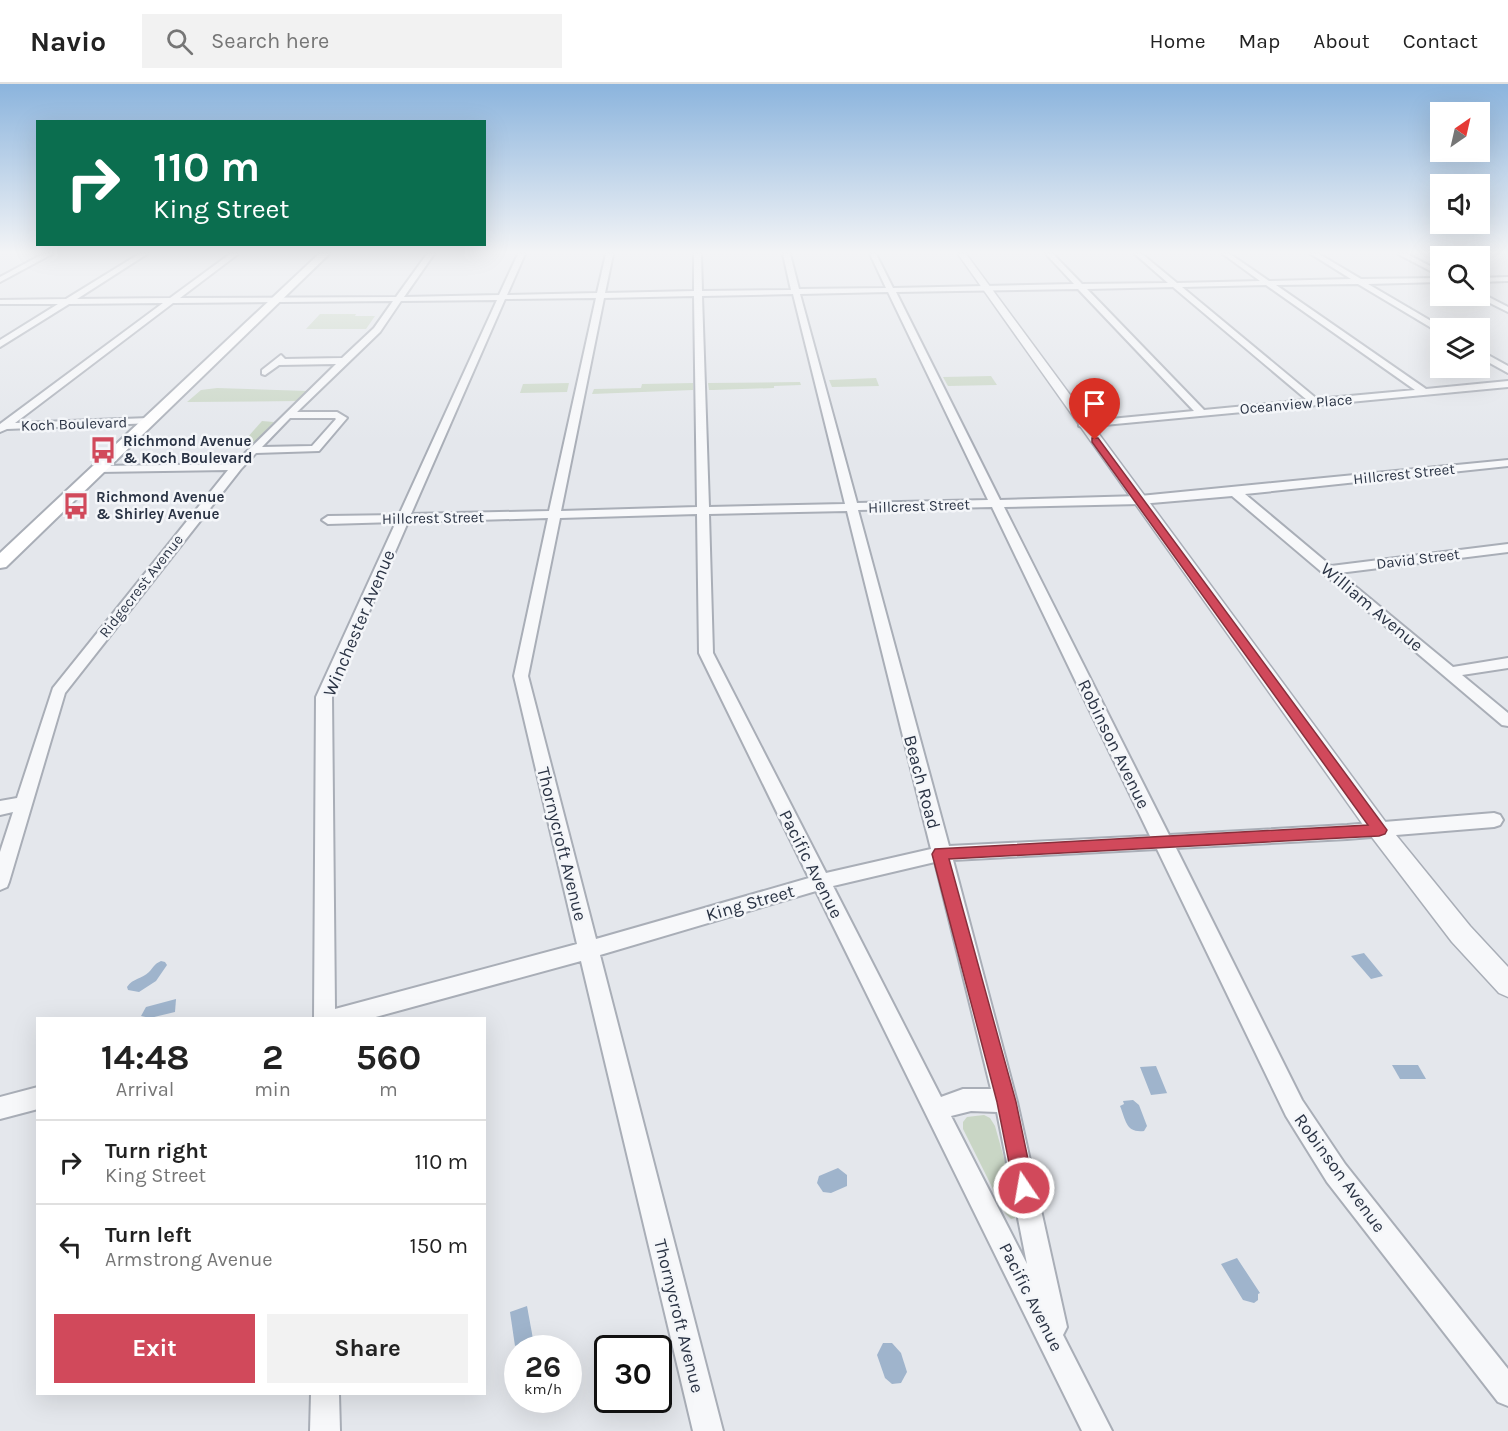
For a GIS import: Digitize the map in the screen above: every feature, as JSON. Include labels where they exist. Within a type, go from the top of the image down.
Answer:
[{"type":"main road","points":[[1,560],[258,317]]},
{"type":"street","points":[[0,344],[43,317]]},
{"type":"street","points":[[1,427],[150,317]]},
{"type":"street","name":"Ridgecrest Avenue","points":[[0,882],[58,692],[237,466],[377,330],[386,317]]},
{"type":"street","name":"Winchester Avenue","points":[[324,1017],[324,697],[493,317]]},
{"type":"street","name":"Thornycroft Avenue","points":[[596,317],[521,676],[708,1431]]},
{"type":"street","name":"Pacific Avenue","points":[[699,317],[706,653],[1097,1431]]},
{"type":"street","name":"Beach Road","points":[[802,317],[1006,1102],[1057,1348]]},
{"type":"street","name":"Robinson Avenue","points":[[904,317],[1305,1128],[1336,1173],[1508,1392]]},
{"type":"street","points":[[1007,317],[1379,830],[1461,934],[1508,986]]},
{"type":"street","points":[[1110,317],[1202,413]]},
{"type":"street","points":[[1213,317],[1315,402]]},
{"type":"street","points":[[1316,317],[1424,392]]},
{"type":"street","points":[[1490,359],[1508,370]]},
{"type":"street","points":[[265,372],[279,360],[345,361]]},
{"type":"street","name":"Oceanview Place","points":[[1083,424],[1508,384]]},
{"type":"street","points":[[252,450],[311,454],[341,416],[288,415]]},
{"type":"street","name":"Koch Boulevard","points":[[1,427],[149,421]]},
{"type":"street","name":"Hillcrest Street","points":[[328,520],[1140,500],[1507,463]]},
{"type":"street","points":[[99,469],[237,466]]},
{"type":"street","name":"William Avenue","points":[[1235,492],[1508,721]]},
{"type":"street","name":"David Street","points":[[1328,570],[1508,548]]},
{"type":"street","points":[[1449,672],[1508,663]]},
{"type":"street","points":[[0,808],[26,802]]},
{"type":"street","name":"King Street","points":[[342,1017],[588,950],[820,882],[940,854],[1379,830],[1494,820]]},
{"type":"street","points":[[0,1108],[36,1099]]},
{"type":"street","points":[[937,1111],[951,1102],[963,1099],[1006,1102]]},
{"type":"street","points":[[325,1395],[325,1431]]},
{"type":"green space","points":[[317,317],[374,317],[366,329],[306,329]]},
{"type":"green space","points":[[991,376],[997,385],[948,386],[943,377]]},
{"type":"green space","points":[[876,378],[879,386],[832,387],[829,380]]},
{"type":"green space","points":[[800,382],[801,385],[774,386],[774,388],[713,390],[709,390],[708,383]]},
{"type":"green space","points":[[569,383],[567,392],[520,393],[523,384]]},
{"type":"green space","points":[[693,383],[693,390],[592,394],[594,389],[641,388],[642,384]]},
{"type":"green space","points":[[217,388],[309,391],[300,401],[187,402],[201,390]]},
{"type":"green space","points":[[262,421],[274,422],[253,444],[240,446]]},
{"type":"green space","points":[[984,1115],[990,1118],[995,1126],[1018,1208],[1015,1218],[1011,1219],[1005,1213],[963,1129],[963,1122],[967,1117]]},
{"type":"water","points":[[1364,953],[1383,976],[1371,979],[1351,956]]},
{"type":"water","points":[[161,961],[167,965],[156,981],[139,992],[128,990],[129,984],[146,974]]},
{"type":"water","points":[[176,999],[175,1012],[154,1017],[141,1016],[146,1007]]},
{"type":"water","points":[[1392,1065],[1418,1065],[1426,1079],[1400,1079]]},
{"type":"water","points":[[1156,1066],[1168,1093],[1151,1095],[1140,1067]]},
{"type":"water","points":[[1133,1100],[1139,1105],[1147,1126],[1144,1131],[1130,1128],[1125,1121],[1120,1106],[1124,1104],[1123,1101]]},
{"type":"water","points":[[838,1168],[847,1175],[847,1186],[831,1193],[823,1192],[817,1183],[819,1176]]},
{"type":"water","points":[[1237,1258],[1260,1293],[1258,1300],[1254,1303],[1243,1300],[1221,1264]]},
{"type":"water","points":[[527,1306],[532,1335],[513,1335],[510,1312]]},
{"type":"water","points":[[883,1343],[892,1343],[901,1353],[907,1372],[901,1383],[892,1384],[885,1378],[877,1355]]},
{"type":"place","name":"Richmond Avenue & Koch Boulevard","points":[[103,450]]},
{"type":"place","name":"Richmond Avenue & Shirley Avenue","points":[[76,506]]},
{"type":"route","points":[[1024,1188],[1006,1102],[940,854],[1379,830],[1095,440]]}]
